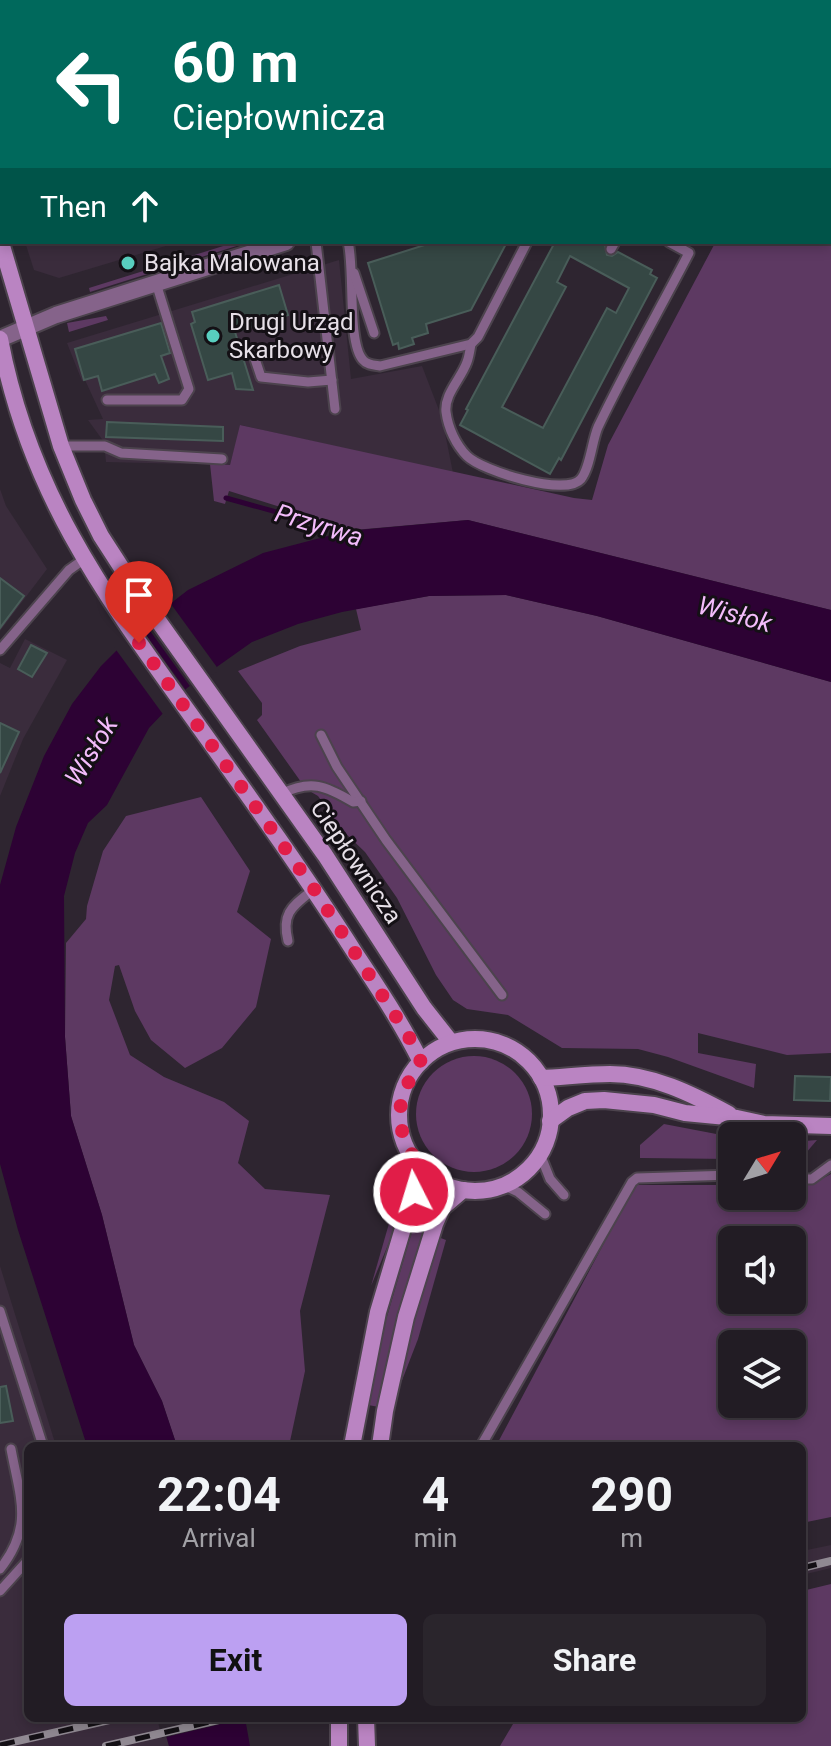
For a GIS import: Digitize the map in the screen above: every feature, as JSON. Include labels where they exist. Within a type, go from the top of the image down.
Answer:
[{"type":"main road","name":"Ciepłownicza","points":[[1,244],[61,446],[101,536],[325,855],[424,1008],[450,1041]]},
{"type":"main road","name":"Ciepłownicza","points":[[0,339],[11,390],[39,471],[83,560],[314,889],[401,1023],[421,1062]]},
{"type":"main road","points":[[471,1038],[501,1045],[528,1061],[547,1091],[550,1121],[540,1154],[524,1173],[503,1185],[477,1191],[463,1190],[433,1178],[407,1149],[400,1127],[400,1103],[407,1081],[421,1062],[450,1041],[471,1038]]},
{"type":"main road","points":[[541,1078],[612,1074],[640,1078],[693,1095],[737,1118]]},
{"type":"main road","points":[[550,1121],[585,1101],[604,1100],[764,1124],[831,1126]]},
{"type":"main road","points":[[353,1442],[378,1312],[421,1168]]},
{"type":"main road","points":[[381,1442],[406,1317],[435,1224],[442,1208],[463,1190]]},
{"type":"main road","points":[[339,1722],[339,1746]]},
{"type":"main road","points":[[366,1722],[367,1746]]},
{"type":"street","points":[[0,339],[26,326],[280,244]]},
{"type":"lane","points":[[316,244],[335,409]]},
{"type":"lane","points":[[348,244],[353,270],[374,333]]},
{"type":"lane","points":[[353,270],[351,293],[357,351],[363,360],[380,366],[471,344],[478,337],[526,244]]},
{"type":"lane","points":[[471,344],[467,363],[447,401],[446,412],[456,442],[467,456],[495,473],[555,485],[572,485],[584,473],[598,428],[689,253],[673,244]]},
{"type":"lane","points":[[107,400],[182,400],[189,389],[156,283]]},
{"type":"lane","points":[[254,356],[261,377],[308,382],[332,380]]},
{"type":"lane","points":[[61,446],[105,446],[121,453],[222,459]]},
{"type":"lane","points":[[0,650],[69,570],[83,560]]},
{"type":"lane","points":[[321,735],[337,767],[386,840],[502,995]]},
{"type":"lane","points":[[281,794],[297,786],[313,785],[332,790],[353,802],[361,801]]},
{"type":"lane","points":[[288,941],[284,925],[288,912],[314,889]]},
{"type":"lane","points":[[540,1154],[550,1179],[564,1195]]},
{"type":"lane","points":[[806,1179],[812,1179],[831,1165]]},
{"type":"lane","points":[[483,1442],[632,1182],[637,1178],[718,1175]]},
{"type":"lane","points":[[503,1185],[518,1192],[545,1214]]},
{"type":"lane","points":[[0,1311],[42,1442]]},
{"type":"lane","points":[[0,1569],[22,1533],[22,1511],[11,1449]]},
{"type":"lane","points":[[0,1591],[24,1564]]},
{"type":"shaded area","points":[[26,244],[172,244],[59,278],[34,270]]},
{"type":"shaded area","points":[[230,244],[243,244],[90,292],[89,288]]},
{"type":"shaded area","points":[[831,244],[831,610],[468,520],[354,530],[229,491],[225,504],[214,501],[210,464],[230,465],[240,425],[592,500],[608,445],[714,245]]},
{"type":"shaded area","points":[[339,260],[351,379],[422,366],[442,418],[453,473],[241,425],[230,465],[106,462],[104,442],[88,420],[103,419],[85,380],[82,381],[67,343]]},
{"type":"shaded area","points":[[106,316],[108,320],[69,332],[67,323]]},
{"type":"shaded area","points":[[0,489],[6,506],[47,569],[0,631]]},
{"type":"shaded area","points":[[506,595],[597,616],[831,682],[831,1053],[787,1055],[698,1033],[698,1053],[756,1064],[754,1088],[638,1049],[562,1048],[508,1015],[467,1009],[453,1000],[436,975],[397,898],[365,852],[342,830],[318,796],[306,789],[257,720],[262,715],[262,703],[238,671],[300,646],[361,630],[356,609],[429,596]]},
{"type":"shaded area","points":[[25,639],[67,660],[23,739],[0,796],[0,663],[10,668]]},
{"type":"shaded area","points":[[201,797],[250,871],[237,912],[271,939],[256,1007],[222,1048],[185,1068],[151,1040],[135,1011],[119,965],[115,966],[109,1000],[130,1055],[164,1077],[224,1102],[249,1121],[238,1163],[265,1189],[330,1195],[300,1311],[305,1371],[290,1442],[176,1442],[162,1401],[134,1345],[102,1215],[71,1116],[65,1037],[66,943],[86,919],[103,851],[126,816]]},
{"type":"shaded area","points":[[474,1056],[496,1061],[515,1073],[527,1092],[532,1114],[527,1136],[515,1155],[496,1167],[474,1172],[452,1167],[433,1155],[421,1136],[416,1114],[421,1092],[433,1073],[452,1061]]},
{"type":"shaded area","points":[[664,1124],[718,1134],[718,1159],[640,1158],[640,1145]]},
{"type":"shaded area","points":[[817,1140],[806,1153],[806,1141]]},
{"type":"shaded area","points":[[831,1174],[831,1517],[806,1522],[806,1442],[498,1442],[635,1185],[718,1185],[718,1210],[806,1210],[806,1185]]},
{"type":"shaded area","points":[[390,1220],[397,1223],[371,1286]]},
{"type":"shaded area","points":[[413,1228],[423,1232],[396,1329],[379,1407],[368,1405],[386,1320]]},
{"type":"shaded area","points":[[438,1237],[446,1240],[418,1339],[401,1383],[416,1313]]},
{"type":"shaded area","points":[[0,1266],[55,1442],[24,1442],[24,1722],[162,1722],[169,1746],[0,1746]]},
{"type":"shaded area","points":[[831,1545],[831,1568],[806,1574],[806,1550]]},
{"type":"shaded area","points":[[831,1584],[831,1746],[500,1746],[513,1722],[806,1722],[806,1590]]},
{"type":"water","name":"Wisłok","points":[[468,520],[831,610],[831,682],[597,616],[506,595],[429,596],[342,612],[298,624],[252,642],[187,688],[149,728],[107,805],[88,823],[75,853],[64,896],[65,1037],[71,1116],[102,1215],[134,1345],[162,1401],[176,1442],[86,1442],[0,1164],[0,885],[16,827],[44,756],[72,704],[101,666],[139,628],[188,590],[263,553],[347,531]]},
{"type":"water","points":[[162,1722],[246,1722],[250,1746],[169,1746]]},
{"type":"pier","points":[[168,600],[219,670],[192,689],[143,621]]},
{"type":"pier","points":[[138,624],[188,693],[165,717],[114,647]]},
{"type":"pier","points":[[158,1722],[229,1722],[162,1738]]},
{"type":"building","points":[[428,244],[506,244],[471,310],[426,324],[428,333],[412,338],[414,344],[399,349],[398,343],[393,345],[368,263]]},
{"type":"building","points":[[554,244],[603,244],[607,255],[618,252],[652,270],[650,274],[657,278],[561,460],[559,458],[550,474],[460,425]],"holes":[[[570,256],[629,288],[616,313],[607,308],[543,428],[502,407],[566,287],[557,282]]]},
{"type":"building","name":"Drugi Urząd Skarbowy","points":[[279,285],[288,315],[235,332],[253,390],[236,389],[232,373],[208,380],[191,324],[195,322],[192,312]]},
{"type":"building","points":[[161,323],[170,353],[161,356],[169,379],[159,383],[155,374],[102,391],[98,376],[84,380],[75,349]]},
{"type":"building","points":[[107,422],[223,427],[223,441],[106,437]]},
{"type":"building","points":[[0,578],[24,596],[0,628]]},
{"type":"building","points":[[31,645],[47,653],[32,677],[18,669]]},
{"type":"building","points":[[0,723],[19,732],[0,773]]},
{"type":"building","points":[[795,1076],[831,1077],[830,1101],[794,1100]]},
{"type":"building","points":[[6,1386],[13,1421],[0,1423],[0,1387]]},
{"type":"waterway","name":"Przyrwa","points":[[226,498],[352,533]]},
{"type":"railway","points":[[806,1567],[831,1561]]},
{"type":"railway","points":[[0,1745],[101,1722]]},
{"type":"railway","points":[[106,1746],[210,1722]]},
{"type":"place","name":"Bajka Malowana","points":[[128,263]]},
{"type":"place","name":"Drugi Urząd Skarbowy","points":[[213,336]]},
{"type":"route","points":[[139,643],[314,889],[409,1037],[421,1062],[407,1081],[400,1103],[400,1127],[407,1149],[421,1168],[414,1192]]}]
